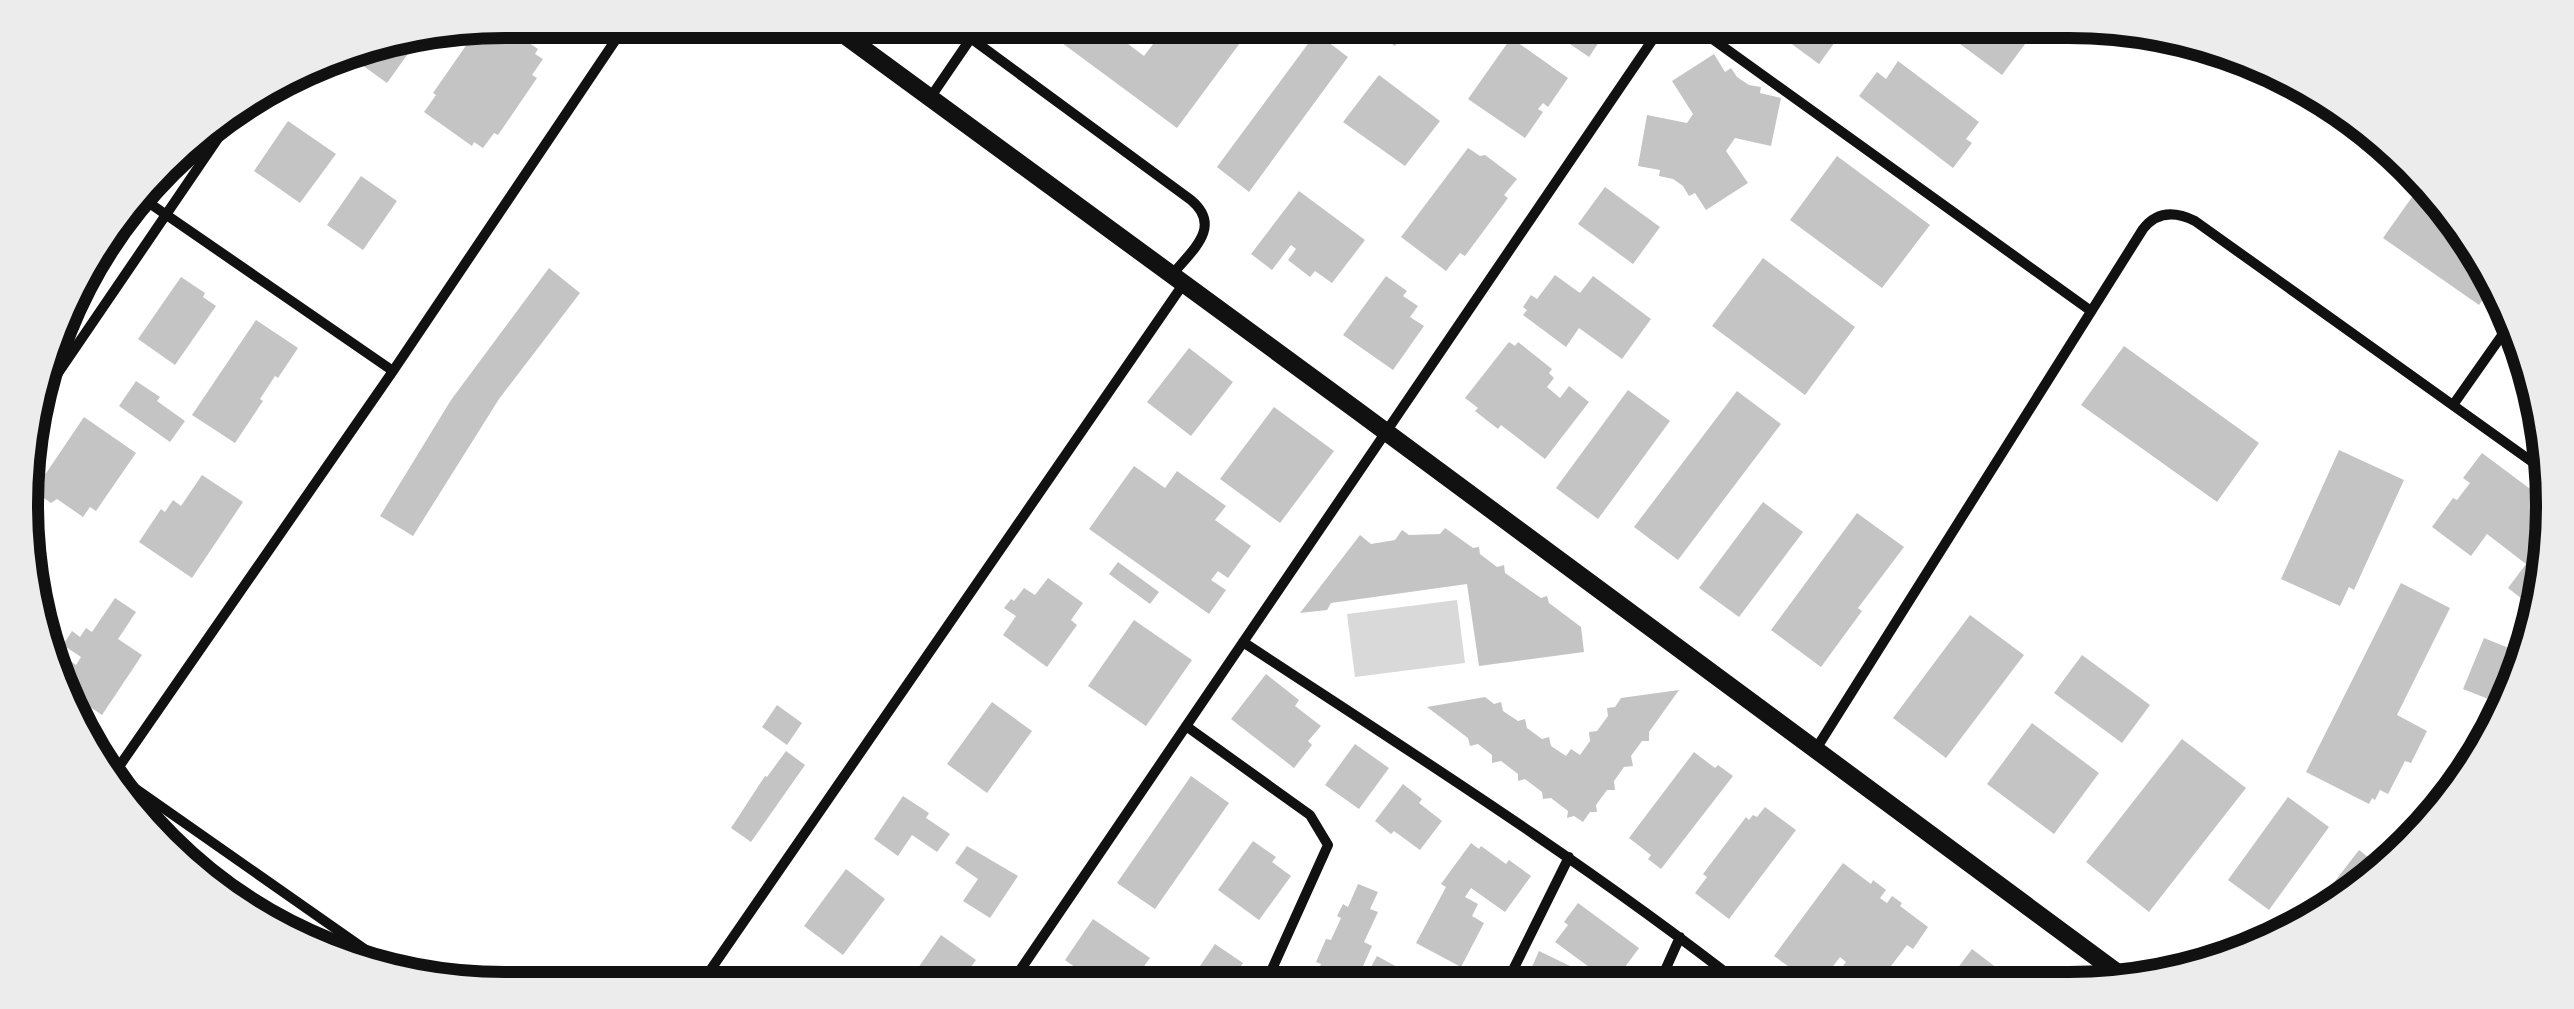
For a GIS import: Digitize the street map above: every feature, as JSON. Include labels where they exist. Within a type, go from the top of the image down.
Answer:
[{"type":"street","points":[[119,768],[617,38]]},
{"type":"street","points":[[848,38],[2113,970]]},
{"type":"street","points":[[709,972],[1178,279],[1203,235],[1204,212],[1190,200],[971,38],[930,98]]},
{"type":"street","points":[[1019,972],[1654,38]]},
{"type":"street","points":[[1711,38],[2091,311]]},
{"type":"street","points":[[55,378],[222,133]]},
{"type":"street","points":[[149,202],[393,371]]},
{"type":"street","points":[[1816,749],[2149,222],[2166,214],[2179,214],[2195,221],[2535,464]]},
{"type":"street","points":[[2453,405],[2504,333]]},
{"type":"street","points":[[1243,642],[1569,857],[1724,972]]},
{"type":"street","points":[[1186,726],[1310,815],[1328,845],[1271,972]]},
{"type":"street","points":[[141,798],[366,951]]},
{"type":"street","points":[[1512,972],[1569,857]]},
{"type":"street","points":[[1664,972],[1680,937]]},
{"type":"shaded area","points":[[1457,600],[1465,663],[1355,677],[1347,614]]},
{"type":"building","points":[[471,38],[522,38],[538,49],[535,54],[543,59],[532,75],[537,78],[498,135],[494,133],[483,148],[474,142],[472,146],[424,112],[436,95],[433,93]]},
{"type":"building","points":[[1055,38],[1120,38],[1144,56],[1158,38],[1244,38],[1177,128]]},
{"type":"building","points":[[1312,38],[1323,38],[1348,57],[1249,192],[1217,167]]},
{"type":"building","points":[[1385,38],[1401,38],[1395,46]]},
{"type":"building","points":[[1511,38],[1568,78],[1548,107],[1543,103],[1538,109],[1543,112],[1525,138],[1468,99]]},
{"type":"building","points":[[1561,38],[1602,38],[1589,57]]},
{"type":"building","points":[[1784,38],[1838,38],[1819,64]]},
{"type":"building","points":[[1952,38],[2030,38],[2002,75]]},
{"type":"building","points":[[413,46],[387,83],[357,61]]},
{"type":"building","points":[[1714,54],[1725,72],[1731,68],[1749,85],[1761,87],[1760,93],[1781,98],[1771,146],[1735,138],[1726,151],[1748,183],[1706,210],[1695,193],[1689,196],[1673,179],[1659,176],[1660,170],[1638,166],[1647,115],[1687,123],[1693,114],[1672,81]]},
{"type":"building","points":[[1898,61],[1979,122],[1966,139],[1972,143],[1953,168],[1859,96],[1877,72],[1886,79]]},
{"type":"building","points":[[1379,75],[1440,121],[1405,166],[1343,122]]},
{"type":"building","points":[[288,121],[336,154],[300,203],[254,171]]},
{"type":"building","points":[[1468,148],[1485,155],[1517,179],[1504,195],[1508,198],[1465,256],[1460,253],[1446,271],[1401,237]]},
{"type":"building","points":[[1837,156],[1930,225],[1882,288],[1790,220]]},
{"type":"building","points":[[361,176],[397,201],[363,250],[327,225]]},
{"type":"building","points":[[1605,187],[1660,227],[1633,264],[1578,224]]},
{"type":"building","points":[[1299,191],[1365,240],[1332,283],[1315,271],[1310,277],[1288,260],[1296,249],[1291,245],[1272,270],[1251,254]]},
{"type":"building","points":[[2416,191],[2458,245],[2486,294],[2479,305],[2383,238]]},
{"type":"building","points":[[1763,258],[1855,327],[1805,395],[1712,326]]},
{"type":"building","points":[[549,268],[580,293],[499,399],[413,536],[380,516],[451,400]]},
{"type":"building","points":[[1555,275],[1580,293],[1593,276],[1651,319],[1622,359],[1579,328],[1566,347],[1523,315],[1531,295],[1537,299]]},
{"type":"building","points":[[1386,276],[1407,291],[1403,296],[1418,306],[1410,317],[1424,326],[1393,370],[1343,335]]},
{"type":"building","points":[[181,277],[216,306],[175,365],[138,339]]},
{"type":"building","points":[[256,320],[298,348],[278,378],[275,376],[235,443],[192,415]]},
{"type":"building","points":[[1509,342],[1515,346],[1518,342],[1552,369],[1549,373],[1554,378],[1547,387],[1560,398],[1569,386],[1589,402],[1545,459],[1501,425],[1498,429],[1465,398]]},
{"type":"building","points":[[2124,346],[2259,443],[2217,502],[2081,405]]},
{"type":"building","points":[[1189,348],[1233,382],[1191,436],[1147,402]]},
{"type":"building","points":[[136,381],[185,421],[170,442],[119,406]]},
{"type":"building","points":[[1628,390],[1670,421],[1598,519],[1556,488]]},
{"type":"building","points":[[1737,391],[1781,424],[1678,560],[1634,527]]},
{"type":"building","points":[[1274,407],[1334,451],[1280,523],[1220,479]]},
{"type":"building","points":[[84,417],[136,453],[96,511],[90,507],[83,517],[57,499],[51,503],[38,494],[38,485]]},
{"type":"building","points":[[2339,450],[2404,480],[2354,590],[2349,587],[2340,606],[2281,579]]},
{"type":"building","points":[[2482,453],[2536,493],[2536,535],[2526,602],[2508,588],[2526,564],[2487,534],[2471,556],[2432,527],[2453,498],[2457,500],[2470,483],[2463,478]]},
{"type":"building","points":[[1134,466],[1165,488],[1177,471],[1226,506],[1215,520],[1251,546],[1228,578],[1218,571],[1211,580],[1226,590],[1209,614],[1089,529]]},
{"type":"building","points":[[202,475],[243,502],[192,578],[139,542],[161,509],[165,512],[173,500],[181,506]]},
{"type":"building","points":[[1763,502],[1803,532],[1739,617],[1699,588]]},
{"type":"building","points":[[1857,513],[1904,547],[1858,608],[1862,611],[1821,667],[1771,630]]},
{"type":"building","points":[[1445,528],[1473,548],[1479,547],[1480,554],[1497,567],[1504,565],[1505,573],[1541,598],[1547,596],[1549,603],[1581,627],[1584,652],[1479,666],[1467,584],[1331,603],[1327,610],[1300,613],[1360,535],[1371,544],[1395,540],[1402,530],[1409,535],[1440,534]]},
{"type":"building","points":[[1118,562],[1159,592],[1150,604],[1109,574]]},
{"type":"building","points":[[1048,578],[1083,603],[1071,620],[1077,625],[1047,667],[1003,635],[1016,616],[1004,608],[1011,599],[1014,601],[1024,588],[1035,595]]},
{"type":"building","points":[[2401,583],[2450,608],[2397,715],[2427,731],[2411,763],[2405,761],[2388,794],[2380,790],[2369,804],[2306,772]]},
{"type":"building","points":[[115,598],[136,612],[118,639],[142,655],[102,715],[81,701],[67,669],[81,657],[63,645],[72,631],[80,637],[86,628],[92,632]]},
{"type":"building","points":[[1970,615],[2024,655],[1946,758],[1893,718]]},
{"type":"building","points":[[1134,620],[1192,660],[1146,726],[1088,686]]},
{"type":"building","points":[[2484,638],[2514,650],[2493,701],[2463,689]]},
{"type":"building","points":[[2082,655],[2150,705],[2122,743],[2054,693]]},
{"type":"building","points":[[1266,674],[1299,700],[1295,706],[1321,726],[1294,768],[1231,719]]},
{"type":"building","points":[[1679,690],[1649,732],[1649,741],[1642,741],[1631,756],[1633,766],[1624,767],[1614,781],[1615,790],[1607,790],[1596,805],[1597,812],[1590,812],[1583,822],[1574,816],[1567,818],[1568,811],[1551,798],[1543,799],[1542,792],[1525,779],[1518,781],[1518,774],[1501,761],[1492,763],[1492,755],[1478,744],[1470,746],[1468,738],[1427,707],[1485,697],[1494,704],[1501,702],[1503,711],[1518,721],[1525,719],[1527,728],[1542,739],[1549,737],[1551,746],[1566,756],[1571,749],[1580,755],[1590,741],[1589,732],[1597,731],[1608,716],[1607,708],[1615,707],[1621,698]]},
{"type":"building","points":[[992,702],[1032,731],[987,793],[947,764]]},
{"type":"building","points":[[777,705],[802,723],[787,745],[762,727]]},
{"type":"building","points":[[2032,723],[2099,773],[2054,834],[1987,784]]},
{"type":"building","points":[[2182,739],[2246,788],[2149,912],[2086,862]]},
{"type":"building","points":[[1355,744],[1389,768],[1359,809],[1325,785]]},
{"type":"building","points":[[786,751],[805,765],[751,842],[731,828]]},
{"type":"building","points":[[1694,752],[1733,776],[1661,869],[1648,859],[1651,855],[1629,838]]},
{"type":"building","points":[[1191,776],[1229,803],[1155,909],[1117,883]]},
{"type":"building","points":[[1403,784],[1442,821],[1420,850],[1375,821]]},
{"type":"building","points":[[903,796],[929,813],[926,818],[950,834],[937,852],[912,835],[898,856],[874,839]]},
{"type":"building","points":[[2288,797],[2329,827],[2269,910],[2228,880]]},
{"type":"building","points":[[1765,807],[1796,830],[1729,919],[1695,893],[1707,877],[1703,874],[1746,817],[1757,817]]},
{"type":"building","points":[[1253,841],[1276,857],[1272,862],[1291,876],[1259,920],[1218,890]]},
{"type":"building","points":[[1471,843],[1506,864],[1509,860],[1531,876],[1505,912],[1471,888],[1465,897],[1478,904],[1472,916],[1484,923],[1461,967],[1416,943],[1446,887],[1441,884]]},
{"type":"building","points":[[967,846],[1018,876],[990,918],[963,901],[978,879],[955,863]]},
{"type":"building","points":[[2359,850],[2372,860],[2354,875],[2323,897]]},
{"type":"building","points":[[1843,863],[1886,890],[1880,898],[1887,903],[1892,896],[1928,927],[1913,949],[1907,945],[1888,970],[1891,972],[1838,972],[1846,962],[1840,957],[1829,972],[1796,972],[1774,956]]},
{"type":"building","points":[[846,869],[885,899],[843,955],[804,926]]},
{"type":"building","points":[[1358,884],[1378,892],[1370,909],[1378,912],[1364,942],[1372,946],[1360,972],[1318,972],[1321,964],[1316,962],[1326,939],[1331,940],[1343,904],[1348,907]]},
{"type":"building","points":[[1578,903],[1639,948],[1621,972],[1596,972],[1555,942],[1568,925],[1564,922]]},
{"type":"building","points":[[1093,919],[1150,958],[1140,972],[1082,972],[1065,960]]},
{"type":"building","points":[[941,935],[976,960],[967,972],[915,972]]},
{"type":"building","points":[[1215,944],[1243,963],[1238,970],[1241,972],[1196,972]]},
{"type":"building","points":[[1972,949],[2002,972],[1955,972]]},
{"type":"building","points":[[1539,951],[1570,966],[1567,972],[1531,969]]},
{"type":"building","points":[[1377,956],[1406,972],[1368,972]]}]
